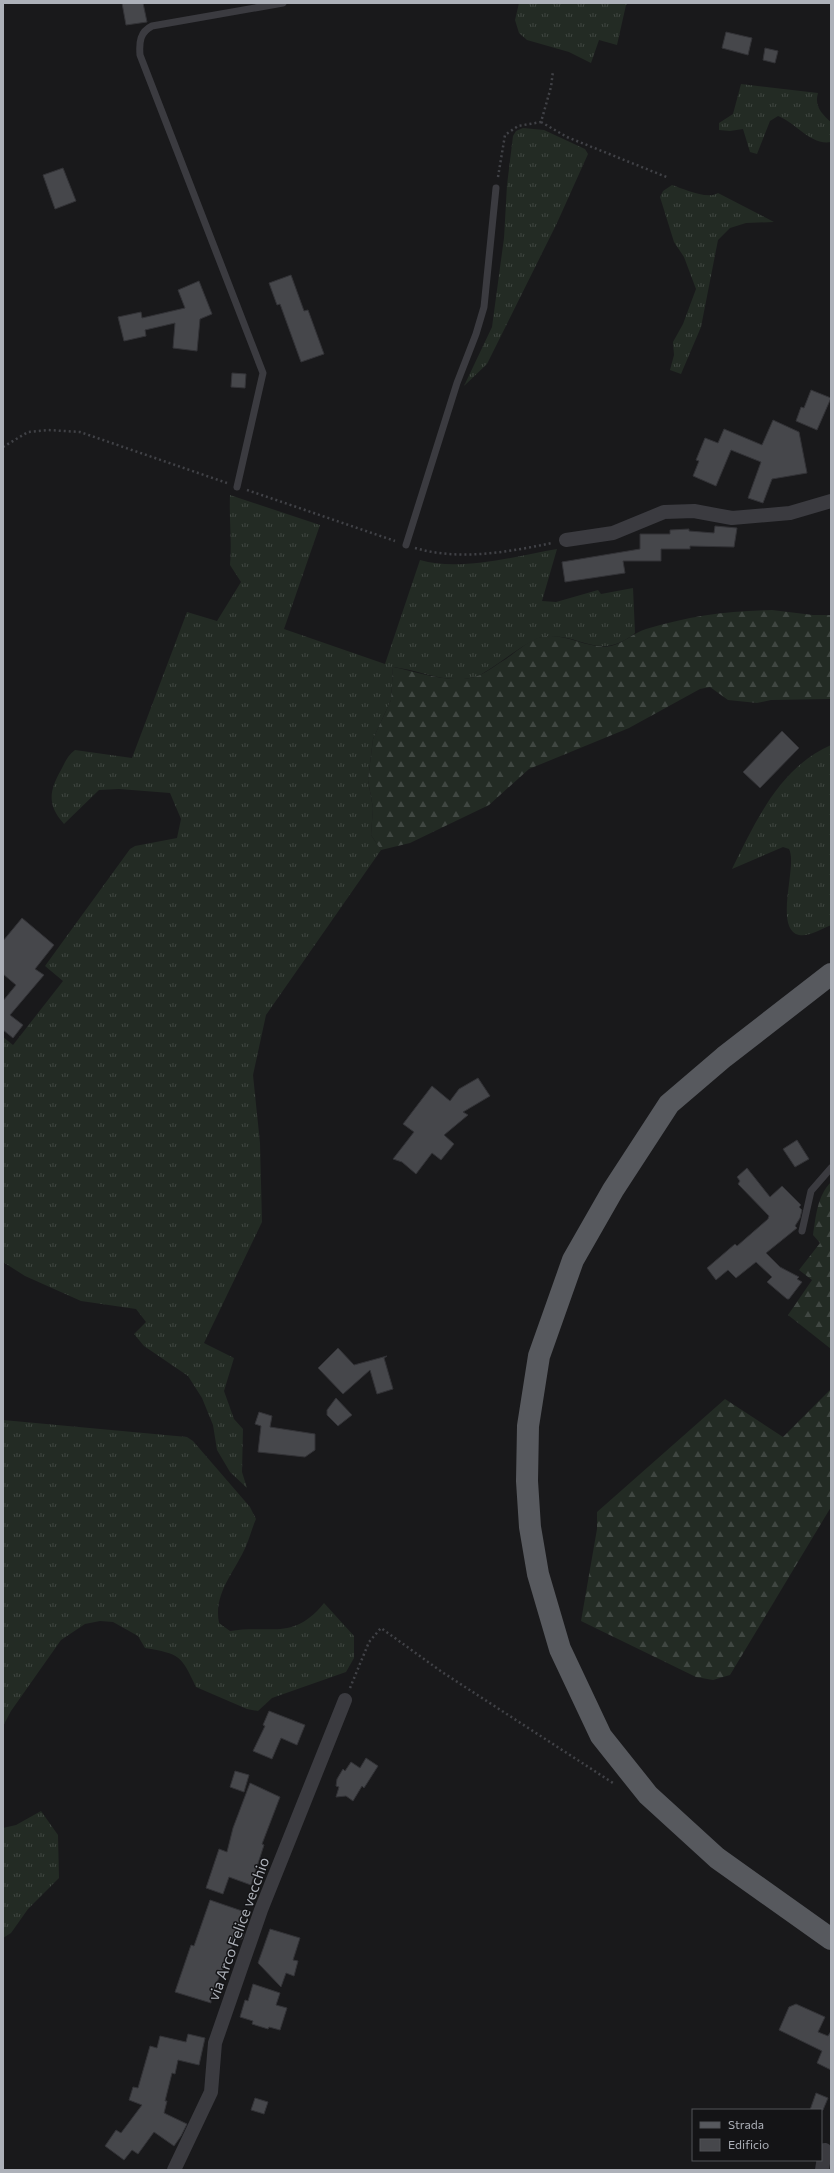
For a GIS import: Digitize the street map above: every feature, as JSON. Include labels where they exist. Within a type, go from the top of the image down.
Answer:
[{"type":"main road","points":[[831,974],[724,1057],[669,1104],[613,1190],[573,1260],[539,1356],[528,1426],[527,1481],[530,1527],[538,1574],[560,1649],[602,1736],[648,1795],[717,1858],[831,1939]]},
{"type":"street","points":[[566,540],[613,533],[664,512],[694,511],[732,518],[790,513],[831,501]]},
{"type":"street","name":"via Arco Felice vecchio","points":[[174,2170],[211,2092],[215,2043],[261,1910],[345,1700]]},
{"type":"street","points":[[822,2170],[825,2150]]},
{"type":"lane","points":[[237,487],[263,373],[140,55],[139,44],[142,35],[152,26],[283,3]]},
{"type":"lane","points":[[406,545],[457,383],[476,334],[484,306],[496,188]]},
{"type":"lane","points":[[802,1231],[811,1191],[831,1168]]},
{"type":"path","points":[[541,122],[551,86],[553,71]]},
{"type":"path","points":[[496,188],[505,135],[518,126],[541,122],[567,137],[669,178]]},
{"type":"path","points":[[3,447],[28,432],[48,430],[80,432],[431,553],[467,556],[566,540]]},
{"type":"path","points":[[345,1700],[369,1642],[381,1628],[442,1672],[617,1785],[636,1780]]},
{"type":"green space","points":[[519,3],[628,3],[626,5],[617,45],[599,40],[591,63],[569,52],[527,40],[519,33],[515,20]]},
{"type":"green space","points":[[741,84],[818,93],[818,106],[822,113],[831,122],[831,142],[824,142],[810,137],[778,116],[770,121],[757,154],[750,152],[743,129],[730,131],[719,130],[719,123],[733,114]]},
{"type":"green space","points":[[523,128],[544,130],[585,149],[588,154],[557,223],[487,364],[464,386],[492,327],[504,238],[507,185],[513,136],[516,131]]},
{"type":"green space","points":[[672,185],[702,195],[713,195],[718,193],[774,222],[746,223],[730,228],[718,240],[701,327],[681,374],[670,370],[674,355],[673,342],[683,324],[696,289],[684,257],[674,242],[660,197],[663,191]]},
{"type":"green space","points":[[230,495],[320,525],[284,629],[385,664],[420,560],[436,563],[470,564],[557,549],[542,601],[556,602],[598,590],[601,594],[633,588],[635,633],[622,642],[599,646],[556,636],[543,637],[529,643],[480,675],[470,678],[448,679],[393,667],[391,700],[373,739],[368,780],[373,808],[371,835],[381,850],[266,1015],[253,1075],[260,1143],[262,1222],[204,1343],[234,1358],[224,1391],[234,1419],[243,1429],[242,1472],[247,1488],[230,1472],[217,1450],[213,1425],[202,1398],[188,1376],[144,1346],[134,1334],[146,1322],[136,1309],[81,1301],[25,1276],[3,1262],[3,1037],[13,1045],[63,981],[45,966],[130,849],[135,846],[177,838],[181,819],[170,793],[119,789],[99,790],[64,824],[58,817],[52,804],[52,791],[67,759],[75,750],[132,758],[187,612],[217,621],[241,582],[230,565]]},
{"type":"green space","points":[[772,610],[813,615],[831,615],[831,699],[771,700],[757,703],[728,700],[710,687],[700,689],[629,728],[529,769],[489,805],[410,843],[381,850],[371,835],[373,808],[368,780],[373,739],[391,700],[393,667],[448,679],[470,678],[487,672],[537,638],[551,636],[593,646],[611,646],[620,643],[641,631],[662,624],[723,613]]},
{"type":"green space","points":[[831,745],[831,925],[811,934],[799,935],[791,930],[788,921],[787,909],[791,868],[789,849],[783,847],[732,869],[760,815],[783,782],[797,767],[813,755]]},
{"type":"green space","points":[[831,1182],[831,1349],[788,1315],[812,1280],[799,1270],[820,1243],[813,1235],[816,1214],[820,1200]]},
{"type":"green space","points":[[831,1389],[831,1507],[730,1675],[713,1680],[696,1677],[581,1621],[597,1529],[597,1512],[725,1399],[783,1437]]},
{"type":"green space","points":[[3,1420],[187,1437],[193,1441],[250,1507],[256,1519],[246,1546],[222,1592],[218,1612],[219,1623],[230,1631],[244,1629],[280,1629],[291,1627],[302,1623],[313,1615],[324,1603],[354,1636],[354,1658],[346,1672],[272,1698],[258,1711],[247,1709],[196,1687],[187,1668],[178,1658],[173,1655],[166,1652],[145,1648],[138,1636],[113,1622],[100,1621],[85,1624],[61,1640],[11,1711],[3,1726]]},
{"type":"green space","points":[[41,1811],[58,1835],[59,1878],[28,1909],[11,1933],[3,1938],[3,1828],[16,1825]]},
{"type":"building","points":[[122,3],[143,3],[147,22],[126,25]]},
{"type":"building","points":[[726,32],[752,38],[748,55],[722,48]]},
{"type":"building","points":[[765,48],[778,51],[775,63],[763,60]]},
{"type":"building","points":[[63,168],[76,201],[55,209],[43,175]]},
{"type":"building","points":[[291,275],[304,311],[308,310],[324,354],[301,362],[280,304],[277,305],[269,283]]},
{"type":"building","points":[[199,281],[212,314],[200,319],[197,351],[173,348],[175,323],[145,330],[146,336],[124,341],[118,317],[141,312],[142,318],[185,308],[178,290]]},
{"type":"building","points":[[232,373],[246,374],[245,388],[231,387]]},
{"type":"building","points":[[811,390],[831,398],[817,430],[796,421],[801,407],[804,408]]},
{"type":"building","points":[[773,420],[799,432],[807,473],[772,479],[763,503],[748,498],[761,462],[731,450],[716,486],[693,476],[699,461],[696,460],[705,438],[718,443],[724,429],[762,445]]},
{"type":"building","points":[[715,526],[737,528],[734,547],[690,546],[690,549],[661,549],[661,561],[623,561],[625,573],[565,582],[562,562],[640,549],[640,534],[670,534],[670,530],[689,529],[689,531],[714,533]]},
{"type":"building","points":[[782,731],[799,748],[760,788],[743,772]]},
{"type":"building","points":[[22,918],[54,945],[35,969],[44,975],[10,1015],[23,1025],[13,1038],[3,1030],[3,1001],[16,985],[3,974],[3,941]]},
{"type":"building","points":[[478,1078],[490,1096],[463,1112],[468,1115],[444,1135],[454,1144],[441,1160],[432,1153],[416,1174],[402,1162],[393,1159],[414,1132],[403,1124],[432,1086],[450,1101],[459,1089]]},
{"type":"building","points":[[797,1140],[809,1159],[795,1167],[783,1149]]},
{"type":"building","points":[[747,1168],[770,1197],[782,1186],[801,1205],[799,1207],[802,1210],[800,1218],[795,1226],[797,1228],[766,1253],[780,1267],[799,1277],[797,1279],[802,1282],[789,1299],[787,1299],[767,1282],[772,1277],[756,1262],[736,1278],[728,1270],[716,1280],[707,1268],[735,1244],[737,1246],[768,1219],[769,1216],[738,1184],[740,1181],[737,1177]]},
{"type":"building","points":[[338,1348],[354,1365],[387,1356],[384,1358],[393,1389],[377,1394],[370,1370],[343,1394],[318,1368]]},
{"type":"building","points":[[336,1398],[352,1415],[338,1426],[327,1415],[327,1410]]},
{"type":"building","points":[[259,1412],[272,1416],[270,1427],[315,1434],[315,1450],[305,1457],[258,1452],[261,1426],[255,1424]]},
{"type":"building","points":[[269,1711],[305,1725],[297,1745],[281,1738],[272,1759],[253,1751],[265,1726],[263,1725]]},
{"type":"building","points":[[366,1758],[378,1766],[364,1788],[362,1786],[353,1801],[346,1796],[336,1797],[339,1787],[336,1786],[337,1779],[343,1769],[345,1771],[351,1762],[360,1768]]},
{"type":"building","points":[[235,1771],[249,1775],[244,1792],[230,1787]]},
{"type":"building","points":[[250,1783],[280,1797],[262,1844],[264,1845],[251,1885],[229,1877],[223,1894],[206,1888],[219,1849],[227,1852],[233,1828]]},
{"type":"building","points":[[210,1900],[245,1912],[239,1920],[242,1922],[237,1930],[244,1934],[242,1939],[233,1939],[230,1957],[228,1957],[217,1982],[214,1994],[211,1994],[211,2003],[175,1992],[191,1945],[194,1946]]},
{"type":"building","points":[[270,1929],[300,1938],[293,1960],[298,1961],[294,1976],[286,1973],[281,1987],[258,1963]]},
{"type":"building","points":[[253,1984],[280,1993],[276,2005],[287,2008],[280,2030],[269,2027],[268,2029],[252,2024],[253,2021],[240,2017],[245,2000],[248,2001]]},
{"type":"building","points":[[796,2004],[825,2017],[818,2032],[828,2036],[831,2031],[831,2070],[817,2063],[822,2051],[779,2030],[789,2007]]},
{"type":"building","points":[[188,2034],[205,2038],[199,2065],[178,2060],[175,2074],[172,2073],[165,2101],[167,2101],[164,2113],[187,2124],[181,2136],[174,2146],[154,2132],[138,2154],[132,2150],[124,2160],[105,2146],[116,2130],[121,2133],[142,2105],[129,2100],[133,2087],[138,2088],[150,2046],[157,2048],[160,2036],[186,2042]]},
{"type":"building","points":[[816,2093],[828,2098],[823,2110],[810,2109]]},
{"type":"building","points":[[255,2098],[268,2102],[264,2114],[251,2110]]}]
